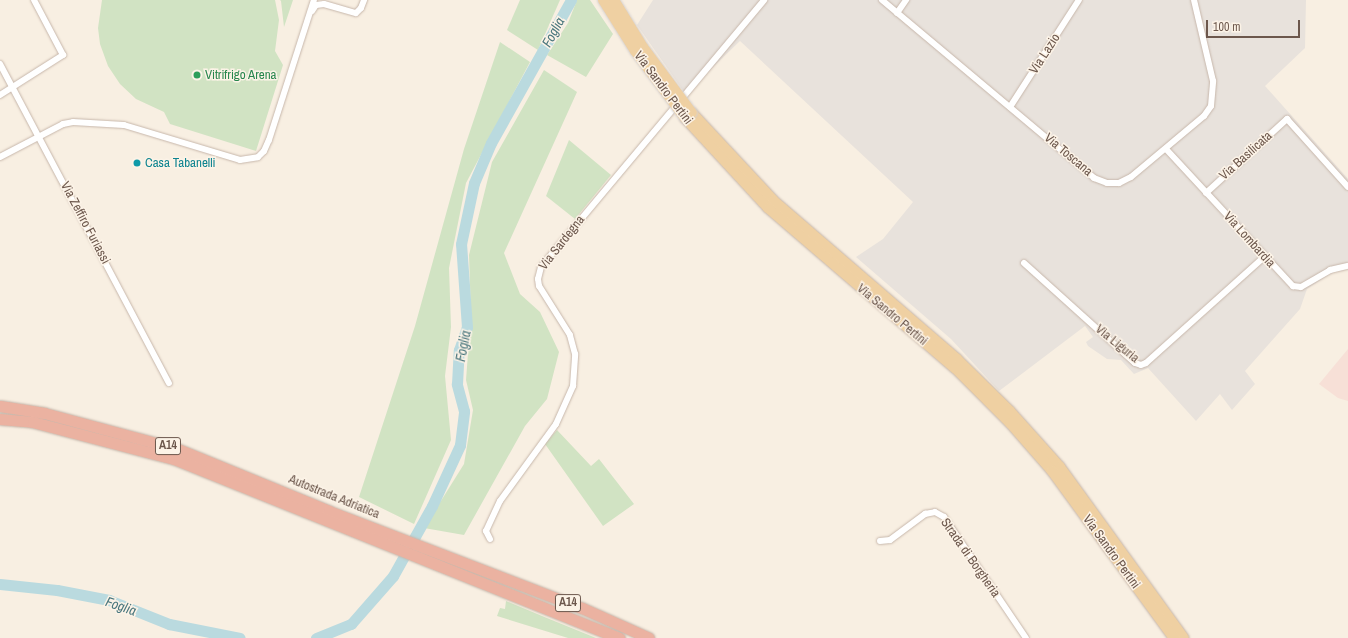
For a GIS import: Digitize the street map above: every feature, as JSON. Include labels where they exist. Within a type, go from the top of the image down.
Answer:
[{"type":"highway","name":"Autostrada Adriatica","points":[[0,406],[44,413],[175,448],[326,516]]},
{"type":"highway","name":"Autostrada Adriatica","points":[[0,419],[33,422],[174,459],[484,577],[619,638]]},
{"type":"highway","name":"Autostrada Adriatica","points":[[484,577],[582,608],[650,638]]},
{"type":"main road","name":"Via Sandro Pertini","points":[[603,0],[635,51],[688,116],[768,208],[955,368],[1010,423],[1052,471],[1174,638]]},
{"type":"main road","name":"Via Sandro Pertini","points":[[614,0],[688,116],[773,200],[956,358],[1010,411],[1060,467],[1184,638]]},
{"type":"street","points":[[0,95],[63,55],[34,0]]},
{"type":"street","points":[[0,157],[63,124],[73,122],[124,125],[240,160],[258,157],[264,150],[269,140],[314,0]]},
{"type":"street","points":[[311,12],[320,4],[356,13],[361,8],[364,0]]},
{"type":"street","name":"Via Sardegna","points":[[490,539],[486,531],[500,501],[556,424],[574,386],[574,354],[570,335],[539,286],[538,279],[541,266],[764,0]]},
{"type":"street","name":"Via Toscana","points":[[882,0],[1094,178],[1107,184],[1119,183],[1131,177],[1204,116],[1211,106],[1214,94],[1214,81],[1194,0]]},
{"type":"street","points":[[897,13],[906,0]]},
{"type":"street","name":"Via Lazio","points":[[1010,107],[1079,0]]},
{"type":"street","name":"Via Zeffiro Furiassi","points":[[0,64],[170,383]]},
{"type":"street","name":"Via Basilicata","points":[[1206,193],[1287,119],[1348,187]]},
{"type":"street","name":"Via Lombardia","points":[[1166,148],[1264,257],[1293,286],[1301,287],[1330,270],[1348,266]]},
{"type":"street","name":"Via Liguria","points":[[1024,263],[1135,363],[1140,365],[1146,363],[1264,257]]},
{"type":"street","name":"Strada di Borgheria","points":[[880,542],[890,540],[925,514],[935,512],[944,517],[1026,638]]},
{"type":"shaded area","points":[[653,0],[1306,0],[1305,48],[1265,86],[1348,179],[1348,262],[1307,289],[1300,309],[1245,371],[1255,384],[1232,410],[1220,394],[1196,421],[1148,368],[1134,374],[1121,360],[1107,359],[1088,346],[1086,342],[1093,337],[1085,326],[999,391],[951,339],[856,257],[883,239],[913,202],[740,41],[708,72],[687,96],[637,25]]},
{"type":"shaded area","points":[[1348,349],[1348,401],[1338,398],[1319,384]]},
{"type":"green space","name":"Vitrifrigo Arena","points":[[102,0],[275,0],[279,20],[275,51],[283,65],[256,151],[170,124],[164,112],[136,99],[120,84],[108,66],[100,44],[98,28]]},
{"type":"green space","points":[[280,0],[293,0],[284,27],[281,1]]},
{"type":"green space","points":[[520,0],[560,0],[538,50],[507,30]]},
{"type":"green space","points":[[577,0],[590,0],[613,34],[586,77],[547,55],[568,23]]},
{"type":"green space","points":[[500,42],[530,62],[466,183],[449,268],[451,327],[445,376],[451,440],[414,524],[359,497],[415,326],[464,149]]},
{"type":"green space","points":[[544,70],[577,92],[504,253],[520,294],[540,312],[559,352],[547,399],[525,426],[464,535],[424,528],[464,464],[473,410],[466,380],[471,314],[469,255],[492,162]]},
{"type":"green space","points":[[569,140],[611,175],[575,219],[546,196]]},
{"type":"green space","points":[[557,430],[591,466],[599,459],[634,504],[603,526],[545,444]]},
{"type":"green space","points":[[506,601],[596,638],[568,638],[497,616],[500,608],[505,609]]},
{"type":"waterway","name":"Foglia","points":[[316,638],[351,624],[393,576],[432,506],[460,445],[464,411],[457,384],[459,350],[467,327],[461,244],[474,183],[491,143],[571,0]]},
{"type":"waterway","name":"Foglia","points":[[0,584],[57,590],[109,600],[169,624],[240,638]]},
{"type":"place","name":"Vitrifrigo Arena","points":[[197,75]]},
{"type":"place","name":"Casa Tabanelli","points":[[137,163]]}]
